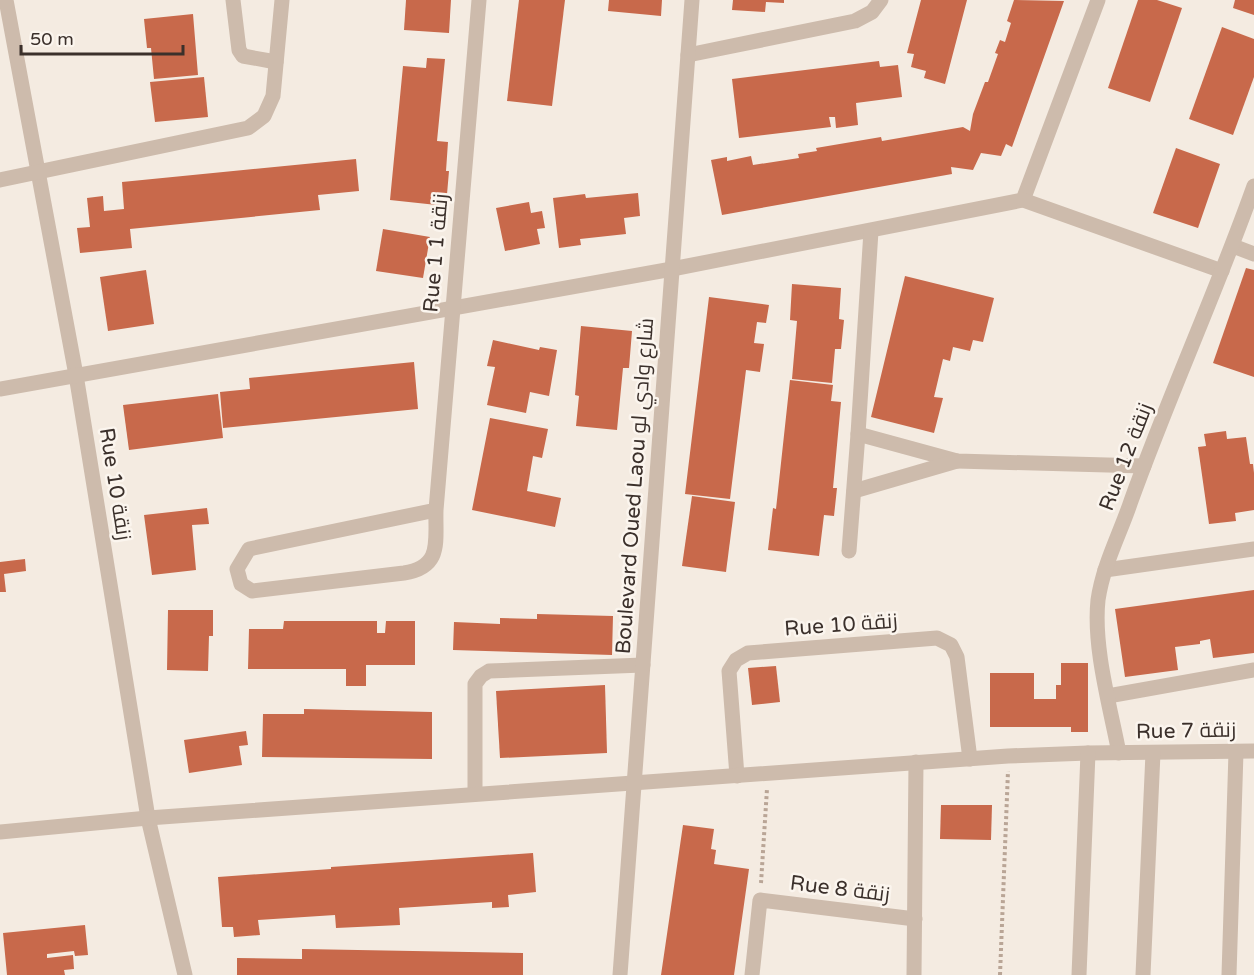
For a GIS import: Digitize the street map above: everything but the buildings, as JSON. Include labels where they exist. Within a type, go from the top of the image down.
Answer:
[{"type":"street","name":"Rue 10 زنقة","points":[[6,0],[76,375],[148,818],[185,975]]},
{"type":"street","points":[[233,0],[239,50],[243,56],[276,62]]},
{"type":"street","points":[[0,180],[248,129],[264,116],[273,96],[282,0]]},
{"type":"street","name":"Rue 1 زنقة 1","points":[[436,510],[249,549],[237,569],[241,584],[252,591],[418,570],[431,561],[435,550],[436,510],[452,308],[479,0]]},
{"type":"street","name":"Boulevard Oued Laou شارع وادي لو","points":[[620,975],[692,0]]},
{"type":"street","points":[[688,55],[855,21],[872,12],[881,0]]},
{"type":"street","points":[[1023,200],[1098,0]]},
{"type":"street","name":"Rue 12 زنقة","points":[[1119,753],[1097,634],[1098,600],[1105,570],[1144,466],[1233,246],[1254,186]]},
{"type":"street","points":[[0,389],[672,269],[1023,200],[1222,271]]},
{"type":"street","points":[[849,551],[871,231]]},
{"type":"street","points":[[1233,246],[1254,254]]},
{"type":"street","points":[[858,434],[957,461],[1144,466]]},
{"type":"street","points":[[854,491],[957,461]]},
{"type":"street","points":[[1105,570],[1254,549]]},
{"type":"street","name":"Rue 10 زنقة","points":[[737,776],[729,671],[736,660],[748,653],[925,639],[937,639],[951,645],[957,657],[970,759]]},
{"type":"street","points":[[475,794],[475,684],[481,676],[489,671],[643,665]]},
{"type":"street","points":[[1108,696],[1254,670]]},
{"type":"street","name":"Rue 7 زنقة","points":[[0,832],[148,818],[1008,756],[1254,751]]},
{"type":"street","points":[[1229,975],[1236,752]]},
{"type":"street","points":[[1079,975],[1088,753]]},
{"type":"street","points":[[1143,975],[1153,753]]},
{"type":"street","points":[[914,975],[916,762]]},
{"type":"street","points":[[752,975],[760,900]]},
{"type":"street","name":"Rue 8 زنقة","points":[[760,900],[915,919]]},
{"type":"path","points":[[1000,975],[1008,756]]},
{"type":"path","points":[[760,900],[768,773]]}]
